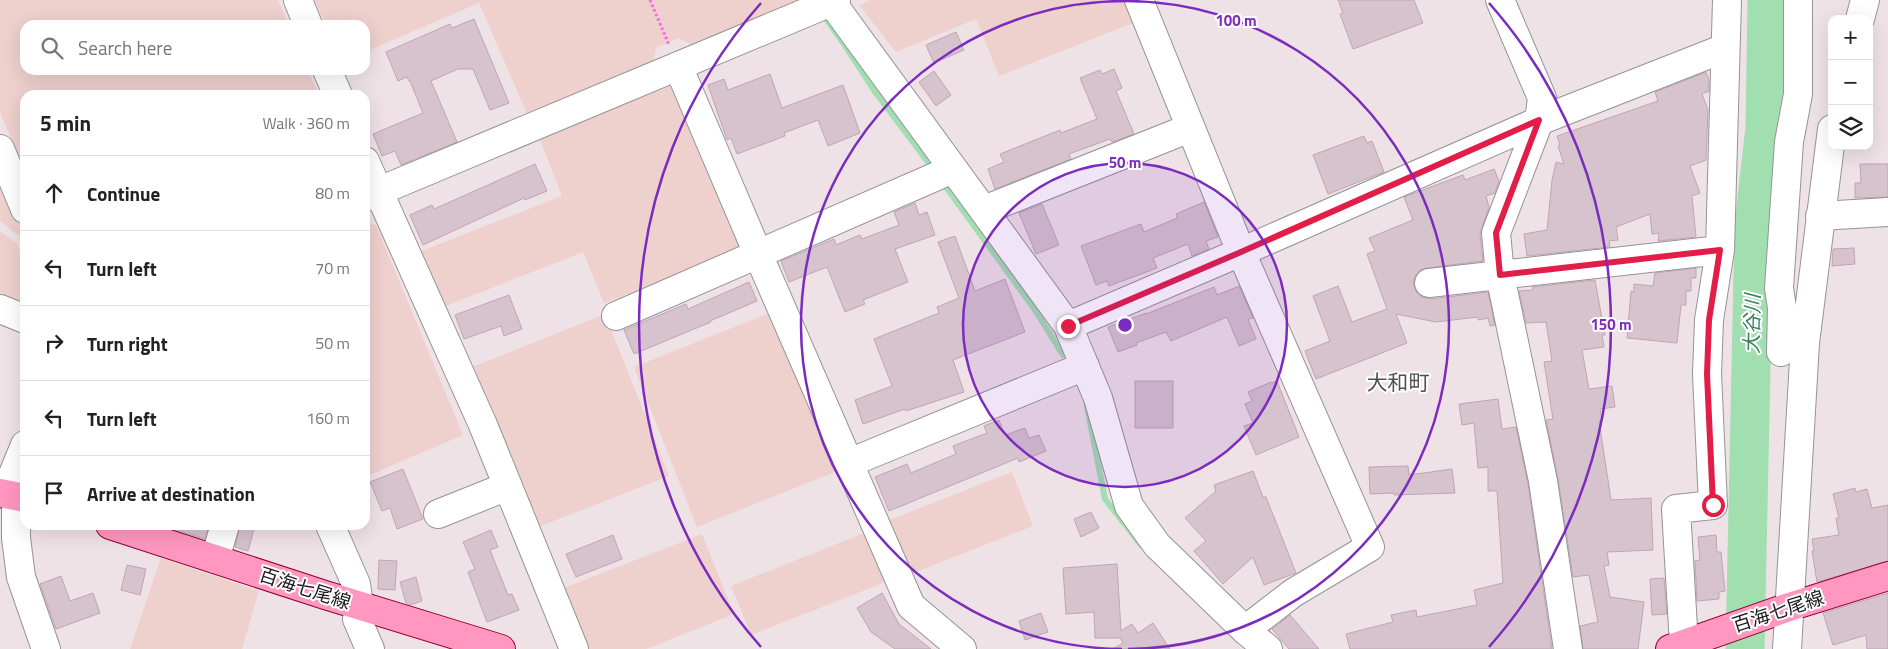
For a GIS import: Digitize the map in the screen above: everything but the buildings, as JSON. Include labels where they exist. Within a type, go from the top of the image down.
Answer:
[{"type":"main road","name":"百海七尾線","points":[[125,530],[501,649]]},
{"type":"main road","name":"百海七尾線","points":[[1677,647],[1777,611],[1888,576]]},
{"type":"street","points":[[298,0],[306,20]]},
{"type":"street","points":[[1139,0],[1241,252],[1370,547],[1293,593],[1245,630]]},
{"type":"street","points":[[1500,0],[1542,98],[1539,120],[1496,233],[1500,275],[1543,482],[1568,649]]},
{"type":"street","points":[[1677,647],[1676,509],[1713,505],[1707,374],[1709,320],[1720,250],[1727,0]]},
{"type":"street","points":[[1781,352],[1782,308],[1779,288],[1790,142],[1798,94],[1798,0]]},
{"type":"street","points":[[1861,15],[1865,0]]},
{"type":"street","points":[[574,649],[483,425],[371,194],[827,3],[984,210],[1068,326],[1098,398],[1129,506],[1157,546],[1245,630],[1268,649]]},
{"type":"street","points":[[1068,326],[1241,252],[1539,120],[1725,48]]},
{"type":"street","points":[[678,66],[911,606],[962,649]]},
{"type":"street","points":[[329,75],[336,90]]},
{"type":"street","points":[[984,210],[1190,128]]},
{"type":"street","points":[[0,149],[20,197]]},
{"type":"street","points":[[1787,649],[1777,611],[1804,343],[1829,150]]},
{"type":"street","points":[[616,316],[953,169]]},
{"type":"street","points":[[1820,216],[1888,212]]},
{"type":"street","points":[[1429,283],[1720,250]]},
{"type":"street","points":[[0,309],[20,317]]},
{"type":"street","points":[[849,464],[1085,366]]},
{"type":"street","points":[[20,457],[13,474],[16,538],[21,577],[46,649]]},
{"type":"street","points":[[438,514],[508,486]]},
{"type":"street","points":[[215,559],[224,530]]},
{"type":"street","points":[[332,530],[356,584],[359,605],[357,619],[370,649]]},
{"type":"path","points":[[650,0],[678,66]]},
{"type":"shaded area","points":[[0,0],[278,0],[287,20],[20,20],[20,75],[310,75],[317,90],[20,90],[20,159],[0,112]]},
{"type":"shaded area","points":[[315,0],[802,0],[699,48],[678,38],[656,48],[652,69],[528,116],[479,3],[370,50],[370,20],[324,20]]},
{"type":"shaded area","points":[[871,0],[1130,0],[1138,21],[999,76],[976,19],[896,52],[859,5]]},
{"type":"shaded area","points":[[681,82],[746,248],[604,303],[583,252],[441,308],[419,252],[562,196],[539,137]]},
{"type":"shaded area","points":[[0,175],[20,222],[20,235],[13,232],[0,220]]},
{"type":"shaded area","points":[[370,223],[376,225],[463,435],[370,475]]},
{"type":"shaded area","points":[[0,231],[17,244],[20,252],[20,306],[0,296]]},
{"type":"shaded area","points":[[777,310],[843,469],[697,527],[634,367]]},
{"type":"shaded area","points":[[605,314],[669,476],[533,529],[470,368]]},
{"type":"shaded area","points":[[1012,472],[1033,526],[908,575],[887,521]]},
{"type":"shaded area","points":[[869,531],[888,581],[751,635],[731,586]]},
{"type":"shaded area","points":[[702,534],[734,614],[646,649],[582,649],[559,590]]},
{"type":"shaded area","points":[[161,558],[259,591],[242,649],[130,649]]},
{"type":"waterway","name":"大谷川","points":[[1745,649],[1754,225],[1765,128],[1767,0]]},
{"type":"waterway","points":[[822,13],[876,93],[934,170]]},
{"type":"waterway","points":[[941,180],[1035,310],[1063,355]]},
{"type":"waterway","points":[[1087,407],[1105,499],[1141,545]]},
{"type":"district","name":"大和町","points":[[1398,383]]},
{"type":"route","points":[[1068,326],[1241,252],[1539,120],[1496,233],[1500,275],[1720,250],[1709,320],[1707,374],[1713,505]]}]
